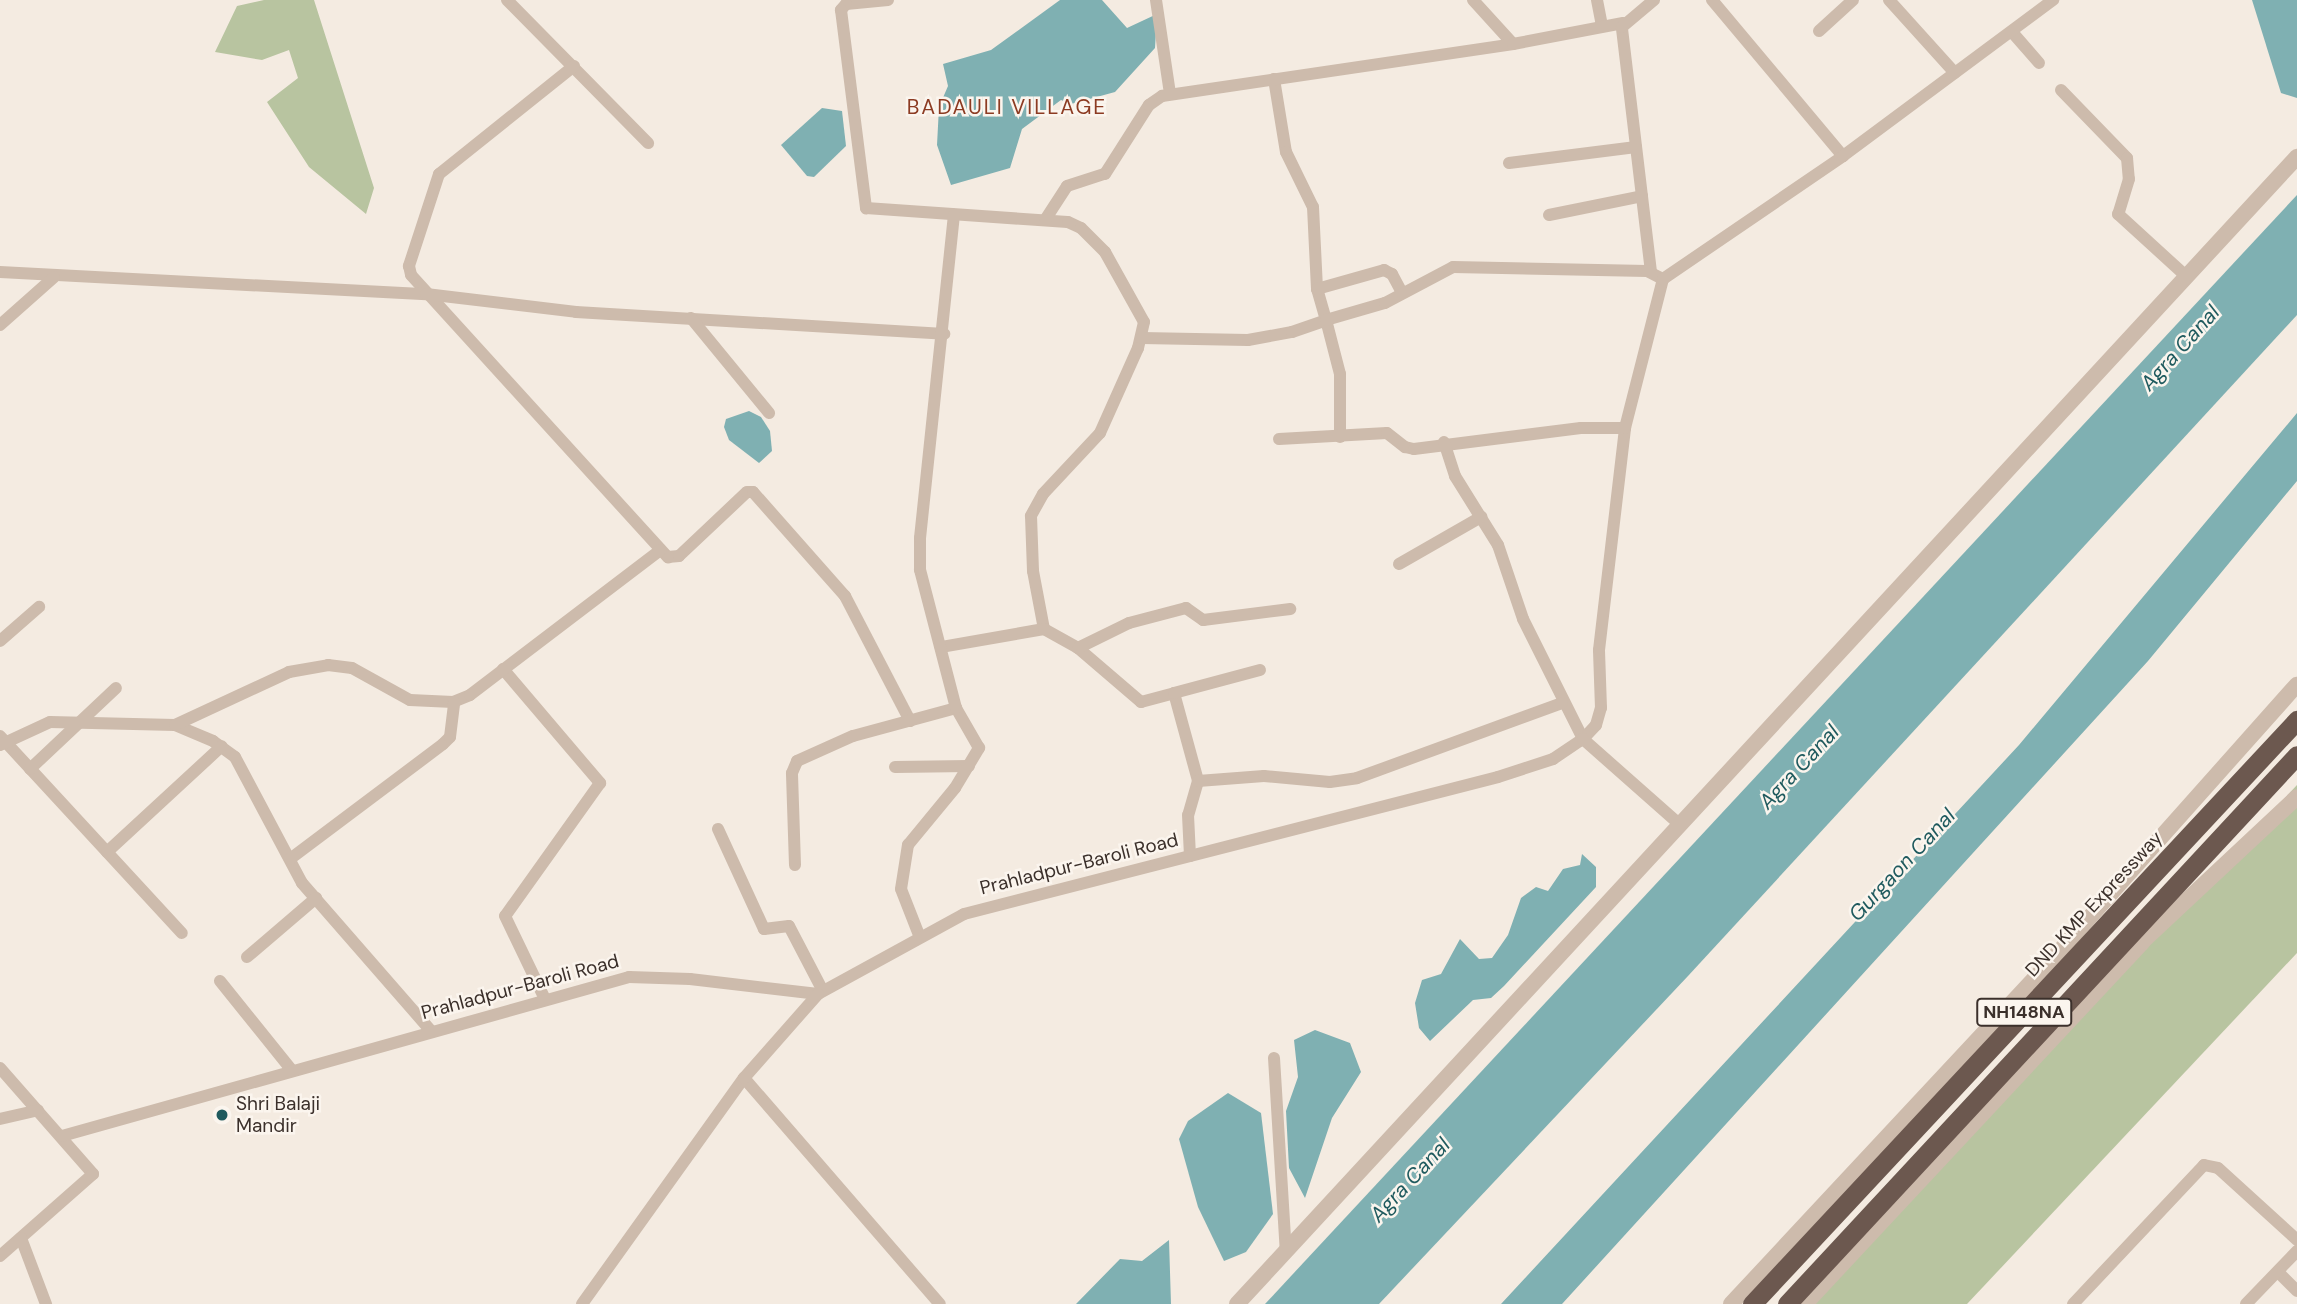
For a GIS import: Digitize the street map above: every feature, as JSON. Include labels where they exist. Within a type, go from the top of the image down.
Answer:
[{"type":"highway","name":"DND KMP Expressway","points":[[1752,1304],[2297,720]]},
{"type":"highway","name":"NH148NA","points":[[1787,1304],[2297,755]]},
{"type":"street","points":[[507,0],[648,143]]},
{"type":"street","points":[[888,0],[846,4],[841,10],[866,208],[1045,220],[1081,228],[1105,252],[1140,309],[1142,338],[1100,433],[1043,494],[1031,516],[1032,571],[1044,629]]},
{"type":"street","points":[[1156,0],[1170,94]]},
{"type":"street","points":[[1473,0],[1513,44]]},
{"type":"street","points":[[1597,0],[1602,25]]},
{"type":"street","points":[[1045,220],[1067,186],[1105,174],[1149,105],[1170,94],[1513,44],[1623,23],[1654,0]]},
{"type":"street","points":[[1712,0],[1843,156]]},
{"type":"street","points":[[1819,31],[1853,0]]},
{"type":"street","points":[[1889,0],[1955,73]]},
{"type":"street","points":[[1583,739],[1596,724],[1601,708],[1599,650],[1625,428],[1664,279],[1843,156],[2053,0]]},
{"type":"street","points":[[1623,23],[1651,272]]},
{"type":"street","points":[[2012,32],[2039,63]]},
{"type":"street","points":[[574,66],[433,182],[409,266],[426,294],[668,557],[679,556],[747,492],[753,492],[845,596],[910,721]]},
{"type":"street","points":[[1274,79],[1286,152],[1313,207],[1317,289],[1340,374],[1340,437]]},
{"type":"street","points":[[2061,90],[2127,158],[2129,179],[2119,214],[2186,276]]},
{"type":"street","points":[[1509,163],[1636,147]]},
{"type":"street","points":[[1237,1304],[2297,157]]},
{"type":"street","points":[[1549,215],[1642,196]]},
{"type":"street","points":[[919,935],[902,898],[904,859],[916,833],[969,766],[979,746],[956,708],[920,570],[920,538],[944,334],[954,215]]},
{"type":"street","points":[[1142,338],[1248,340],[1369,310],[1444,270],[1460,267],[1651,272],[1664,279]]},
{"type":"street","points":[[1317,289],[1388,270],[1402,293]]},
{"type":"street","points":[[0,272],[54,277],[426,294],[576,312],[944,334]]},
{"type":"street","points":[[0,325],[54,277]]},
{"type":"street","points":[[691,318],[769,413]]},
{"type":"street","points":[[1279,439],[1387,433],[1410,449],[1444,442],[1625,428]]},
{"type":"street","points":[[1444,442],[1455,475],[1501,554],[1522,619],[1562,703],[1583,739],[1679,824]]},
{"type":"street","points":[[1399,564],[1481,517]]},
{"type":"street","points":[[174,726],[289,672],[328,665],[352,668],[410,700],[454,702],[503,669],[660,550]]},
{"type":"street","points":[[0,641],[39,607]]},
{"type":"street","points":[[1078,648],[1129,623],[1186,608],[1203,620],[1290,609]]},
{"type":"street","points":[[941,647],[1044,629],[1078,648],[1141,702],[1260,670]]},
{"type":"street","points":[[503,669],[600,783],[505,916],[544,997]]},
{"type":"street","points":[[1731,1304],[2058,954],[2297,685]]},
{"type":"street","points":[[30,769],[116,688]]},
{"type":"street","points":[[1174,692],[1198,781],[1188,815],[1190,856]]},
{"type":"street","points":[[289,859],[443,744],[452,728],[454,702]]},
{"type":"street","points":[[1198,781],[1264,776],[1330,782],[1357,778],[1562,703]]},
{"type":"street","points":[[795,865],[792,773],[797,761],[853,736],[956,708]]},
{"type":"street","points":[[182,933],[2,741],[50,722],[174,726],[222,746],[247,772],[289,859],[316,898],[431,1031]]},
{"type":"street","name":"Prahladpur-Baroli Road","points":[[62,1136],[290,1068],[431,1031],[544,997],[629,977],[690,979],[821,993],[919,935],[964,914],[1043,890],[1190,856],[1498,777],[1553,760],[1583,739]]},
{"type":"street","points":[[107,852],[222,746]]},
{"type":"street","points":[[895,767],[969,766]]},
{"type":"street","points":[[1805,1304],[2142,942],[2297,797]]},
{"type":"street","points":[[582,1304],[744,1078],[821,993],[789,926],[764,929],[718,829]]},
{"type":"street","points":[[247,957],[316,898]]},
{"type":"street","points":[[220,981],[290,1068]]},
{"type":"street","points":[[1274,1058],[1286,1252]]},
{"type":"street","points":[[0,1068],[93,1174],[0,1256]]},
{"type":"street","points":[[744,1078],[940,1304]]},
{"type":"street","points":[[0,1119],[38,1110]]},
{"type":"street","points":[[2073,1304],[2204,1165],[2218,1168],[2297,1240]]},
{"type":"street","points":[[21,1238],[46,1304]]},
{"type":"street","points":[[2246,1304],[2297,1251]]},
{"type":"street","points":[[2278,1272],[2297,1291]]},
{"type":"green space","points":[[264,0],[314,0],[374,188],[366,214],[309,167],[267,102],[298,78],[289,50],[262,60],[215,52],[237,6]]},
{"type":"green space","points":[[2297,785],[2297,953],[1967,1304],[1813,1304]]},
{"type":"water","points":[[1060,0],[1102,0],[1127,28],[1157,14],[1155,48],[1115,92],[1071,104],[1061,100],[1022,129],[1010,168],[951,185],[937,145],[939,107],[948,86],[943,64],[991,50]]},
{"type":"water","points":[[2252,0],[2297,0],[2297,98],[2281,93]]},
{"type":"water","points":[[822,108],[842,111],[846,146],[814,177],[807,176],[781,145]]},
{"type":"water","name":"Agra Canal","points":[[2297,195],[2297,315],[1688,976],[1379,1304],[1265,1304]]},
{"type":"water","points":[[749,411],[761,417],[770,431],[772,451],[759,463],[729,440],[724,427],[726,419]]},
{"type":"water","points":[[2297,413],[2297,481],[2148,661],[1562,1304],[1501,1304],[2019,745]]},
{"type":"water","points":[[1582,854],[1596,867],[1596,887],[1504,986],[1491,998],[1473,1000],[1430,1041],[1419,1028],[1415,1003],[1422,980],[1441,974],[1460,939],[1479,959],[1492,958],[1508,935],[1521,898],[1536,887],[1548,891],[1563,869],[1580,865]]},
{"type":"water","points":[[1315,1030],[1350,1043],[1361,1072],[1332,1118],[1305,1198],[1289,1168],[1286,1111],[1298,1077],[1294,1040]]},
{"type":"water","points":[[1228,1093],[1261,1113],[1273,1214],[1246,1252],[1224,1261],[1198,1207],[1179,1139],[1188,1121]]},
{"type":"water","points":[[1169,1240],[1171,1304],[1076,1304],[1120,1259],[1142,1261]]},
{"type":"place","name":"Shri Balaji Mandir","points":[[222,1115]]},
{"type":"district","name":"BADAULI VILLAGE","points":[[1007,107]]},
{"type":"water label","name":"Gurgaon Canal","points":[[1902,865]]}]
